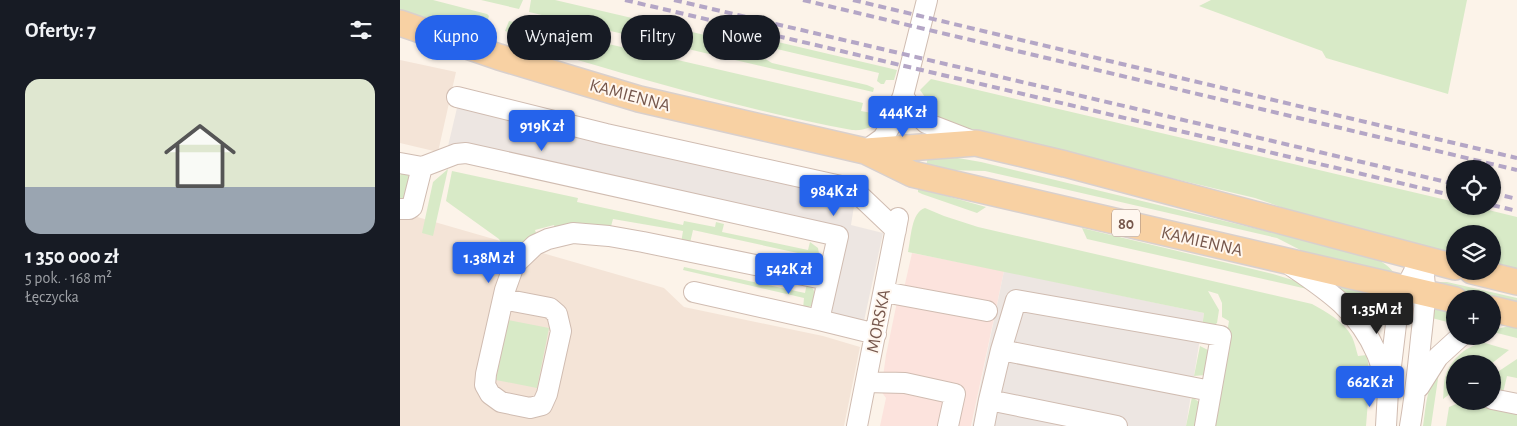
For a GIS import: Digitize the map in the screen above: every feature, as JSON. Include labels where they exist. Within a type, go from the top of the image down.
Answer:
[{"type":"main road","name":"KAMIENNA","points":[[400,23],[499,57],[639,99],[865,151],[912,174],[1446,298]]},
{"type":"main road","name":"KAMIENNA","points":[[865,151],[976,143],[1065,164],[1446,265]]},
{"type":"main road","points":[[1501,278],[1517,282]]},
{"type":"main road","points":[[1501,312],[1517,316]]},
{"type":"street","points":[[865,151],[883,138],[892,123],[903,96],[927,0]]},
{"type":"street","points":[[903,96],[912,109],[926,123],[976,143]]},
{"type":"street","name":"MORSKA","points":[[457,97],[606,134],[850,188],[897,223],[857,426]]},
{"type":"street","points":[[400,163],[422,167],[456,154],[466,153],[838,236],[819,320]]},
{"type":"street","points":[[401,214],[412,207],[422,167]]},
{"type":"street","points":[[503,299],[550,308],[557,314],[561,331],[547,394],[542,405],[530,408],[500,402],[490,394],[485,385],[503,299],[514,265],[535,245],[548,238],[567,234],[587,234],[643,242],[828,280]]},
{"type":"street","points":[[1410,426],[1416,393],[1416,291],[1421,258]]},
{"type":"street","points":[[1280,259],[1342,303],[1358,321],[1377,355],[1388,391]]},
{"type":"street","points":[[1386,426],[1397,316],[1416,291]]},
{"type":"street","points":[[694,292],[876,334]]},
{"type":"street","points":[[884,292],[987,311]]},
{"type":"street","points":[[984,426],[1001,350],[1016,300],[1221,336],[1205,426]]},
{"type":"street","points":[[1501,320],[1517,316]]},
{"type":"street","points":[[1416,393],[1438,357],[1451,345]]},
{"type":"street","points":[[1001,350],[1211,390]]},
{"type":"street","points":[[866,382],[904,383],[955,394],[948,426]]},
{"type":"street","points":[[989,400],[1117,426]]},
{"type":"street","points":[[1501,400],[1517,404]]},
{"type":"shaded area","points":[[400,60],[456,72],[438,152],[400,143]]},
{"type":"shaded area","points":[[461,91],[857,187],[851,225],[883,233],[864,321],[824,311],[841,229],[448,146]]},
{"type":"shaded area","points":[[400,212],[664,288],[684,307],[823,336],[860,347],[844,426],[400,426]]},
{"type":"shaded area","points":[[912,253],[1004,271],[971,426],[880,426],[886,398],[881,391],[886,355],[897,302],[905,284]]},
{"type":"shaded area","points":[[1004,271],[1204,313],[1186,426],[972,426]]},
{"type":"green space","points":[[400,0],[433,0],[488,15],[417,15],[400,11]]},
{"type":"green space","points":[[481,0],[523,0],[519,9]]},
{"type":"green space","points":[[531,0],[555,0],[621,15],[621,33],[611,31],[611,15],[542,15],[529,12]]},
{"type":"green space","points":[[1211,0],[1467,0],[1448,94],[1326,58],[1322,51],[1199,6]]},
{"type":"green space","points":[[693,32],[703,35],[703,52],[693,50]]},
{"type":"green space","points":[[780,43],[897,70],[894,80],[886,80],[884,84],[877,81],[879,73],[780,50]]},
{"type":"green space","points":[[611,45],[621,47],[621,60],[677,60],[863,103],[861,111],[872,113],[871,117],[881,120],[868,128],[852,130],[773,114],[695,94],[578,60],[611,60]]},
{"type":"green space","points":[[735,60],[767,60],[772,63],[867,85],[874,88],[873,92]]},
{"type":"green space","points":[[931,79],[1446,200],[1446,215],[1501,215],[1501,213],[1517,217],[1517,269],[1501,266],[1501,225],[1446,225],[1446,253],[1342,228],[1255,198],[939,123],[939,117],[920,90]]},
{"type":"green space","points":[[929,153],[981,162],[1369,256],[1391,269],[1397,276],[1314,257],[1277,238],[985,171],[945,170],[926,166]]},
{"type":"green space","points":[[402,169],[413,181],[416,190],[400,203],[400,176]]},
{"type":"green space","points":[[448,169],[433,236],[422,233],[433,182]]},
{"type":"green space","points":[[452,171],[578,198],[577,202],[683,225],[684,221],[715,227],[716,222],[724,224],[722,232],[808,250],[810,242],[818,248],[820,259],[815,266],[805,266],[807,255],[693,230],[690,243],[681,243],[683,231],[613,219],[610,230],[555,230],[554,225],[535,230],[538,239],[512,261],[499,239],[446,201]]},
{"type":"green space","points":[[918,188],[986,207],[977,213],[922,194],[918,192]]},
{"type":"green space","points":[[925,208],[978,227],[1312,304],[1334,318],[1349,331],[1358,356],[1367,355],[1370,376],[1366,426],[1212,426],[1229,321],[1222,317],[1222,303],[1218,294],[1208,291],[1219,310],[1217,323],[1212,327],[1202,327],[1204,313],[908,252],[914,220],[920,211]]},
{"type":"green space","points":[[1082,228],[1273,274],[1299,282],[1316,291],[1087,239]]},
{"type":"green space","points":[[684,267],[805,293],[807,283],[815,293],[814,299],[811,306],[803,309],[804,298],[683,270]]},
{"type":"green space","points":[[1329,282],[1384,293],[1383,307],[1348,299]]},
{"type":"green space","points":[[1438,282],[1447,282],[1482,290],[1459,290],[1442,286]]},
{"type":"green space","points":[[1501,294],[1517,298],[1517,304],[1501,300]]},
{"type":"green space","points":[[1433,306],[1446,309],[1446,322],[1432,318]]},
{"type":"green space","points":[[508,320],[549,328],[537,388],[496,380]]},
{"type":"green space","points":[[1517,324],[1517,338],[1501,334],[1501,328]]},
{"type":"green space","points":[[1492,345],[1509,350],[1501,356],[1459,355],[1472,346]]},
{"type":"green space","points":[[1200,346],[1210,351],[1205,375],[1194,376]]},
{"type":"green space","points":[[1517,359],[1517,378],[1507,376],[1503,393],[1501,393],[1501,370]]},
{"type":"green space","points":[[1439,372],[1431,426],[1423,426],[1429,390]]},
{"type":"green space","points":[[1446,375],[1446,397],[1443,399],[1444,384]]},
{"type":"green space","points":[[1192,397],[1199,402],[1200,422],[1194,426],[1186,426]]},
{"type":"green space","points":[[1449,410],[1498,410],[1517,414],[1517,426],[1446,426]]},
{"type":"railway","points":[[625,0],[1446,194]]},
{"type":"railway","points":[[674,0],[1446,182]]},
{"type":"railway","points":[[803,0],[1517,170]]},
{"type":"railway","points":[[853,0],[1517,158]]},
{"type":"railway","points":[[1501,195],[1517,199]]},
{"type":"railway","points":[[1501,207],[1517,211]]}]
